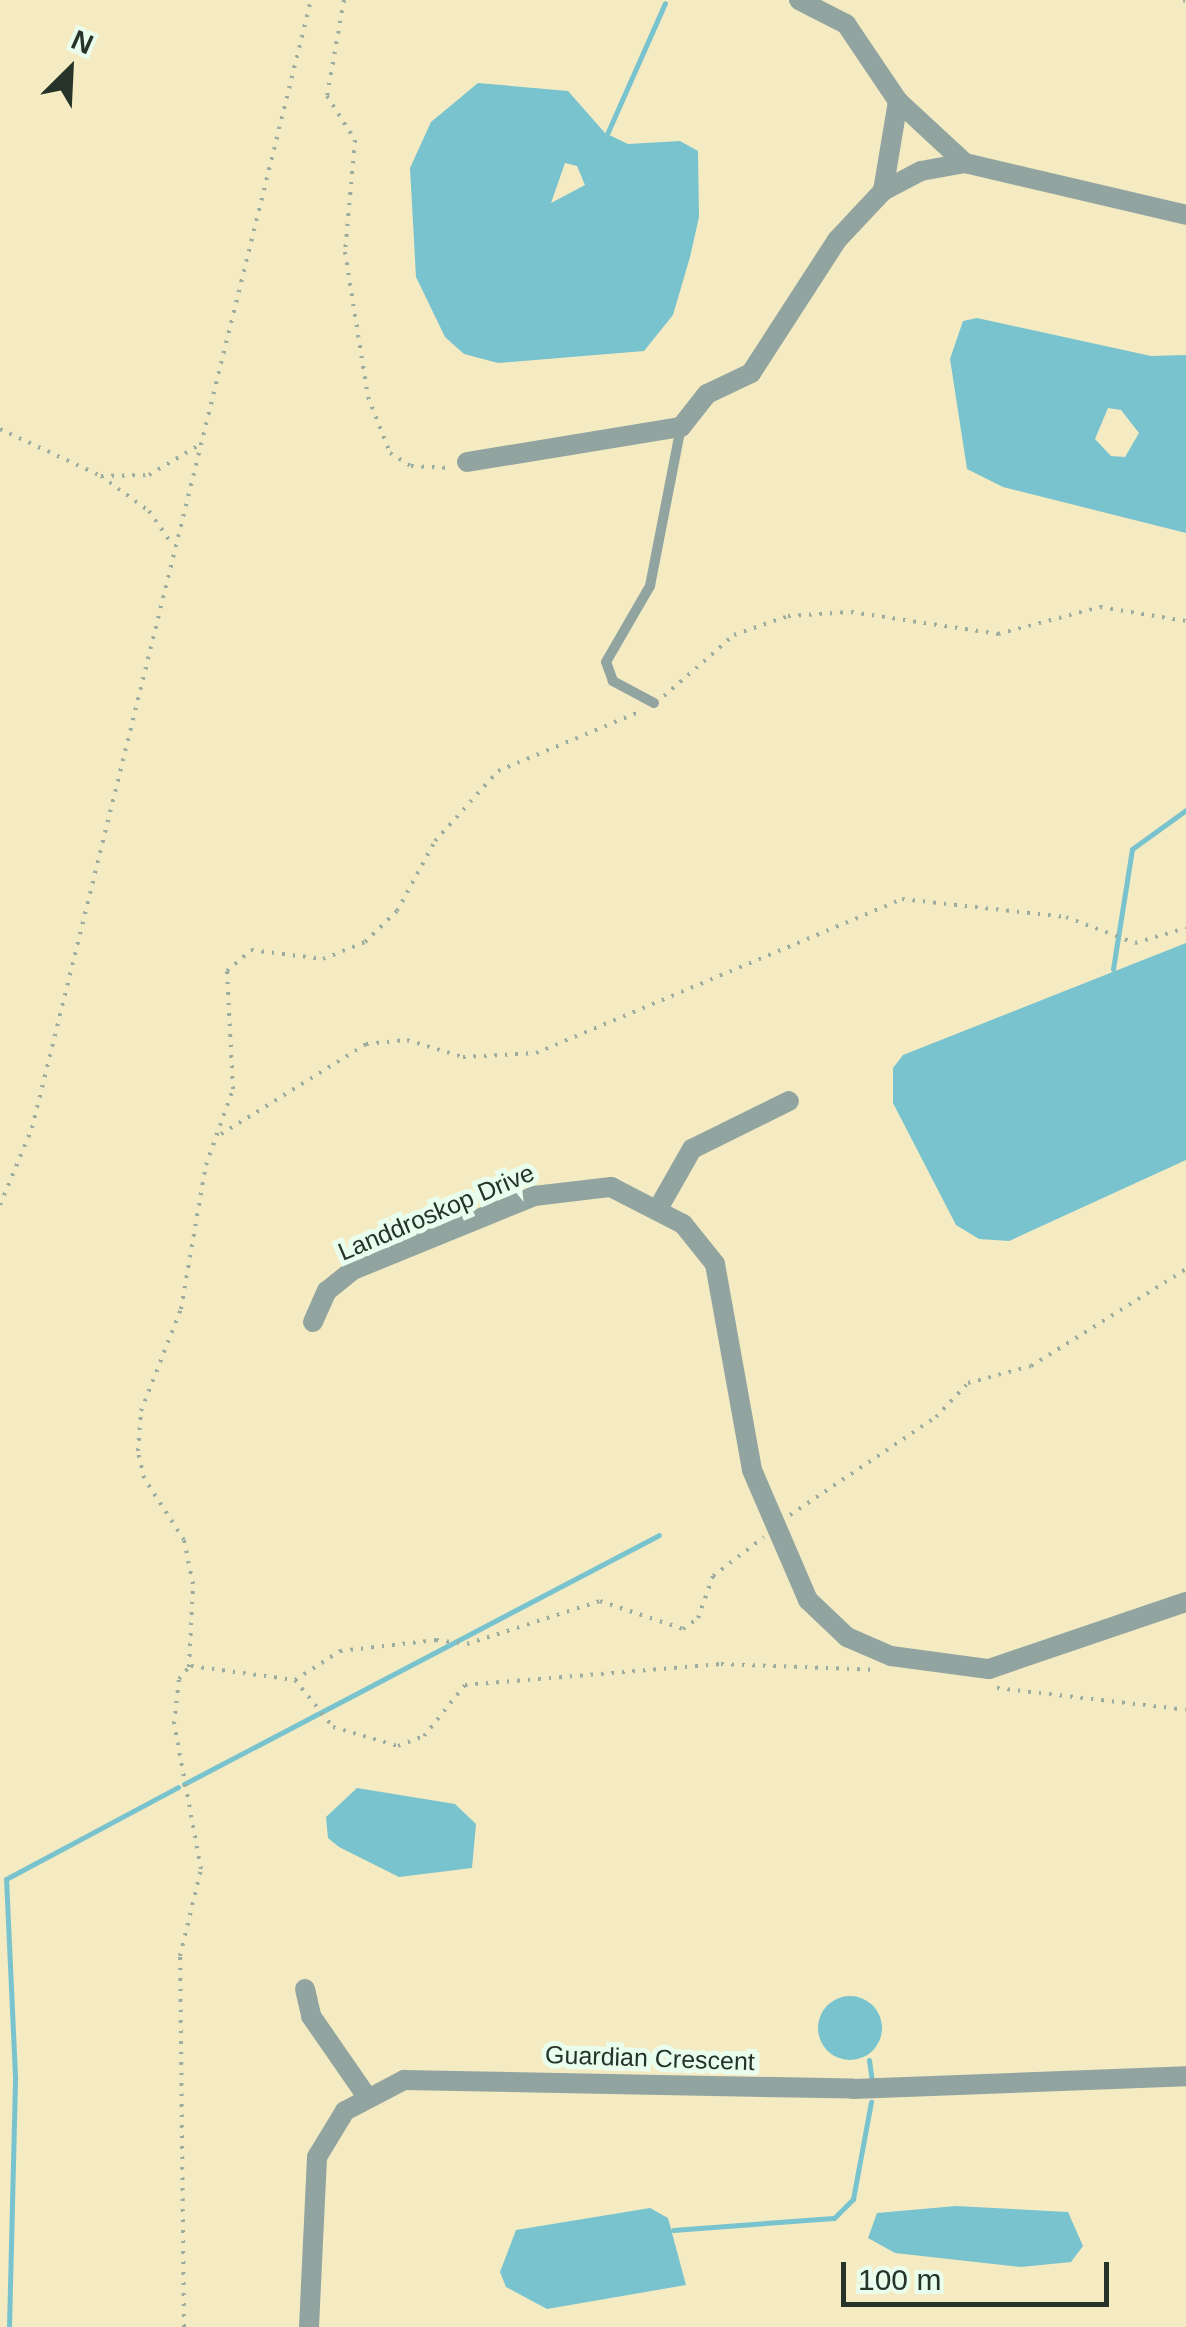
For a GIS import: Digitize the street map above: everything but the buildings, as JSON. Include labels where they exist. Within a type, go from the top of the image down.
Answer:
[{"type":"street","points":[[799,0],[846,24],[898,101],[965,163]]},
{"type":"street","points":[[883,191],[898,101]]},
{"type":"street","points":[[468,462],[681,427],[707,394],[752,373],[774,346],[816,266],[883,191],[921,171],[965,163],[1186,216]]},
{"type":"street","points":[[659,1206],[702,1140],[789,1101]]},
{"type":"street","name":"Landdroskop Drive","points":[[313,1322],[326,1291],[353,1270],[534,1196],[611,1187],[659,1206],[715,1264],[749,1458],[776,1527],[820,1614],[848,1637],[891,1656],[990,1669],[1186,1602]]},
{"type":"street","points":[[305,1989],[311,2016],[364,2094],[333,2126],[311,2177],[308,2327]]},
{"type":"street","name":"Guardian Crescent","points":[[364,2094],[446,2077],[852,2089],[1186,2076]]},
{"type":"lane","points":[[654,703],[613,681],[606,662],[650,586],[681,427]]},
{"type":"path","points":[[0,1206],[32,1128],[311,0]]},
{"type":"path","points":[[344,0],[327,96],[355,140],[345,252],[376,433],[410,466],[468,462]]},
{"type":"path","points":[[0,429],[101,476],[160,522],[173,546]]},
{"type":"path","points":[[101,476],[149,475],[198,446]]},
{"type":"path","points":[[184,2327],[180,1956],[200,1869],[174,1740],[179,1679],[189,1666],[193,1584],[184,1540],[144,1478],[140,1424],[181,1309],[206,1165],[233,1089],[225,979],[236,957],[259,949],[323,959],[365,942],[397,911],[435,841],[498,771],[654,703],[734,635],[788,616],[851,612],[998,634],[1093,608],[1186,621]]},
{"type":"path","points":[[220,1134],[366,1044],[406,1040],[463,1057],[536,1053],[902,899],[1053,914],[1141,943],[1186,928]]},
{"type":"path","points":[[189,1666],[295,1680],[340,1651],[458,1644],[600,1601],[676,1629],[689,1626],[710,1580],[776,1527],[936,1417],[968,1384],[1031,1366],[1186,1269]]},
{"type":"path","points":[[295,1680],[323,1719],[359,1739],[398,1746],[424,1736],[465,1685],[720,1664],[885,1672]]},
{"type":"path","points":[[977,1685],[1186,1710]]},
{"type":"shaded area","points":[[0,0],[1186,0],[1186,2327],[0,2327]]},
{"type":"water","points":[[478,83],[568,91],[605,133],[628,144],[680,141],[698,151],[699,217],[690,257],[673,315],[644,351],[498,363],[464,354],[445,337],[416,277],[410,168],[431,122]],"holes":[[[565,163],[577,166],[585,185],[551,203]]]},
{"type":"water","points":[[977,318],[1151,356],[1186,355],[1186,533],[1003,487],[967,469],[950,359],[963,321]],"holes":[[[1108,408],[1121,410],[1139,433],[1125,457],[1111,456],[1095,439]]]},
{"type":"water","points":[[1186,943],[1186,1160],[1009,1241],[979,1239],[956,1225],[893,1103],[893,1068],[903,1055]]},
{"type":"water","points":[[357,1788],[455,1804],[476,1824],[472,1868],[399,1877],[339,1847],[328,1838],[326,1817]]},
{"type":"water","points":[[850,1996],[872,2006],[882,2028],[872,2050],[850,2060],[828,2050],[818,2028],[828,2006]]},
{"type":"water","points":[[956,2206],[1068,2212],[1083,2246],[1071,2262],[1021,2267],[895,2253],[868,2238],[877,2213]]},
{"type":"water","points":[[650,2208],[668,2218],[686,2285],[547,2309],[506,2287],[500,2272],[516,2230]]},
{"type":"waterway","points":[[607,134],[665,3]]},
{"type":"waterway","points":[[1113,969],[1132,849],[1186,810]]},
{"type":"waterway","points":[[184,1784],[659,1535]]},
{"type":"waterway","points":[[9,2327],[15,2076],[6,1879],[178,1787]]},
{"type":"waterway","points":[[869,2060],[872,2082]]},
{"type":"waterway","points":[[673,2230],[834,2218],[853,2199],[871,2102]]}]
